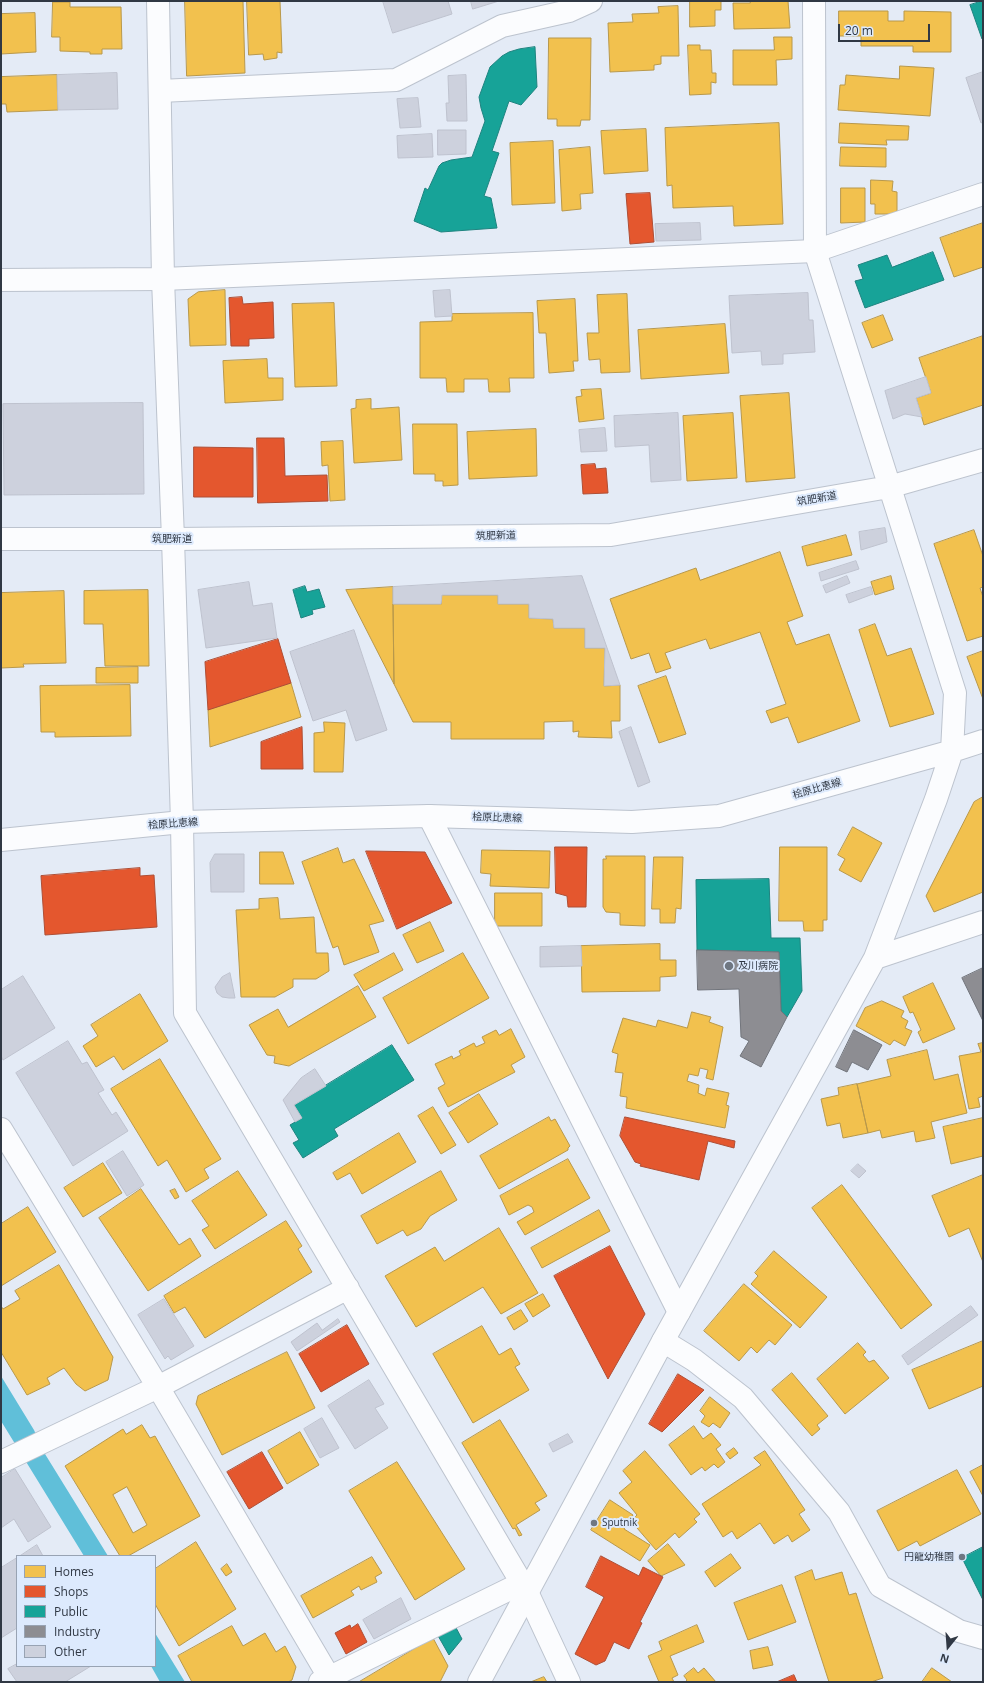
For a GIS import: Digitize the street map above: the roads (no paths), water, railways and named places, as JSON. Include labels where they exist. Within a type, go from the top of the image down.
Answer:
[{"type":"street","points":[[158,1],[163,279],[182,822],[185,1012],[525,1587],[569,1682]]},
{"type":"street","points":[[160,91],[396,80],[502,26],[569,11],[591,1]]},
{"type":"street","points":[[479,1682],[525,1587],[875,958],[936,799],[952,751],[955,693],[815,252],[814,1]]},
{"type":"street","points":[[1,280],[163,279],[815,252],[983,194]]},
{"type":"street","name":"筑肥新道","points":[[1,538],[173,539],[611,535],[889,487],[983,460]]},
{"type":"street","name":"桧原比恵線","points":[[1,840],[182,822],[429,816],[632,822],[719,816],[983,741]]},
{"type":"street","points":[[429,816],[679,1312]]},
{"type":"street","points":[[875,958],[983,922]]},
{"type":"street","points":[[1,1129],[158,1387],[327,1680],[525,1587]]},
{"type":"street","points":[[10,1457],[158,1387],[348,1288]]},
{"type":"street","points":[[663,1341],[694,1360],[743,1398],[839,1512],[880,1586],[959,1631],[983,1638]]},
{"type":"water","points":[[1,1376],[34,1430],[45,1454],[107,1555],[83,1555],[1,1421]]},
{"type":"water","points":[[156,1635],[185,1682],[160,1682],[152,1667],[156,1667]]},
{"type":"place","name":"及川病院","points":[[729,966]]},
{"type":"place","name":"Sputnik","points":[[594,1523]]},
{"type":"place","name":"円龍幼稚園","points":[[962,1557]]}]
